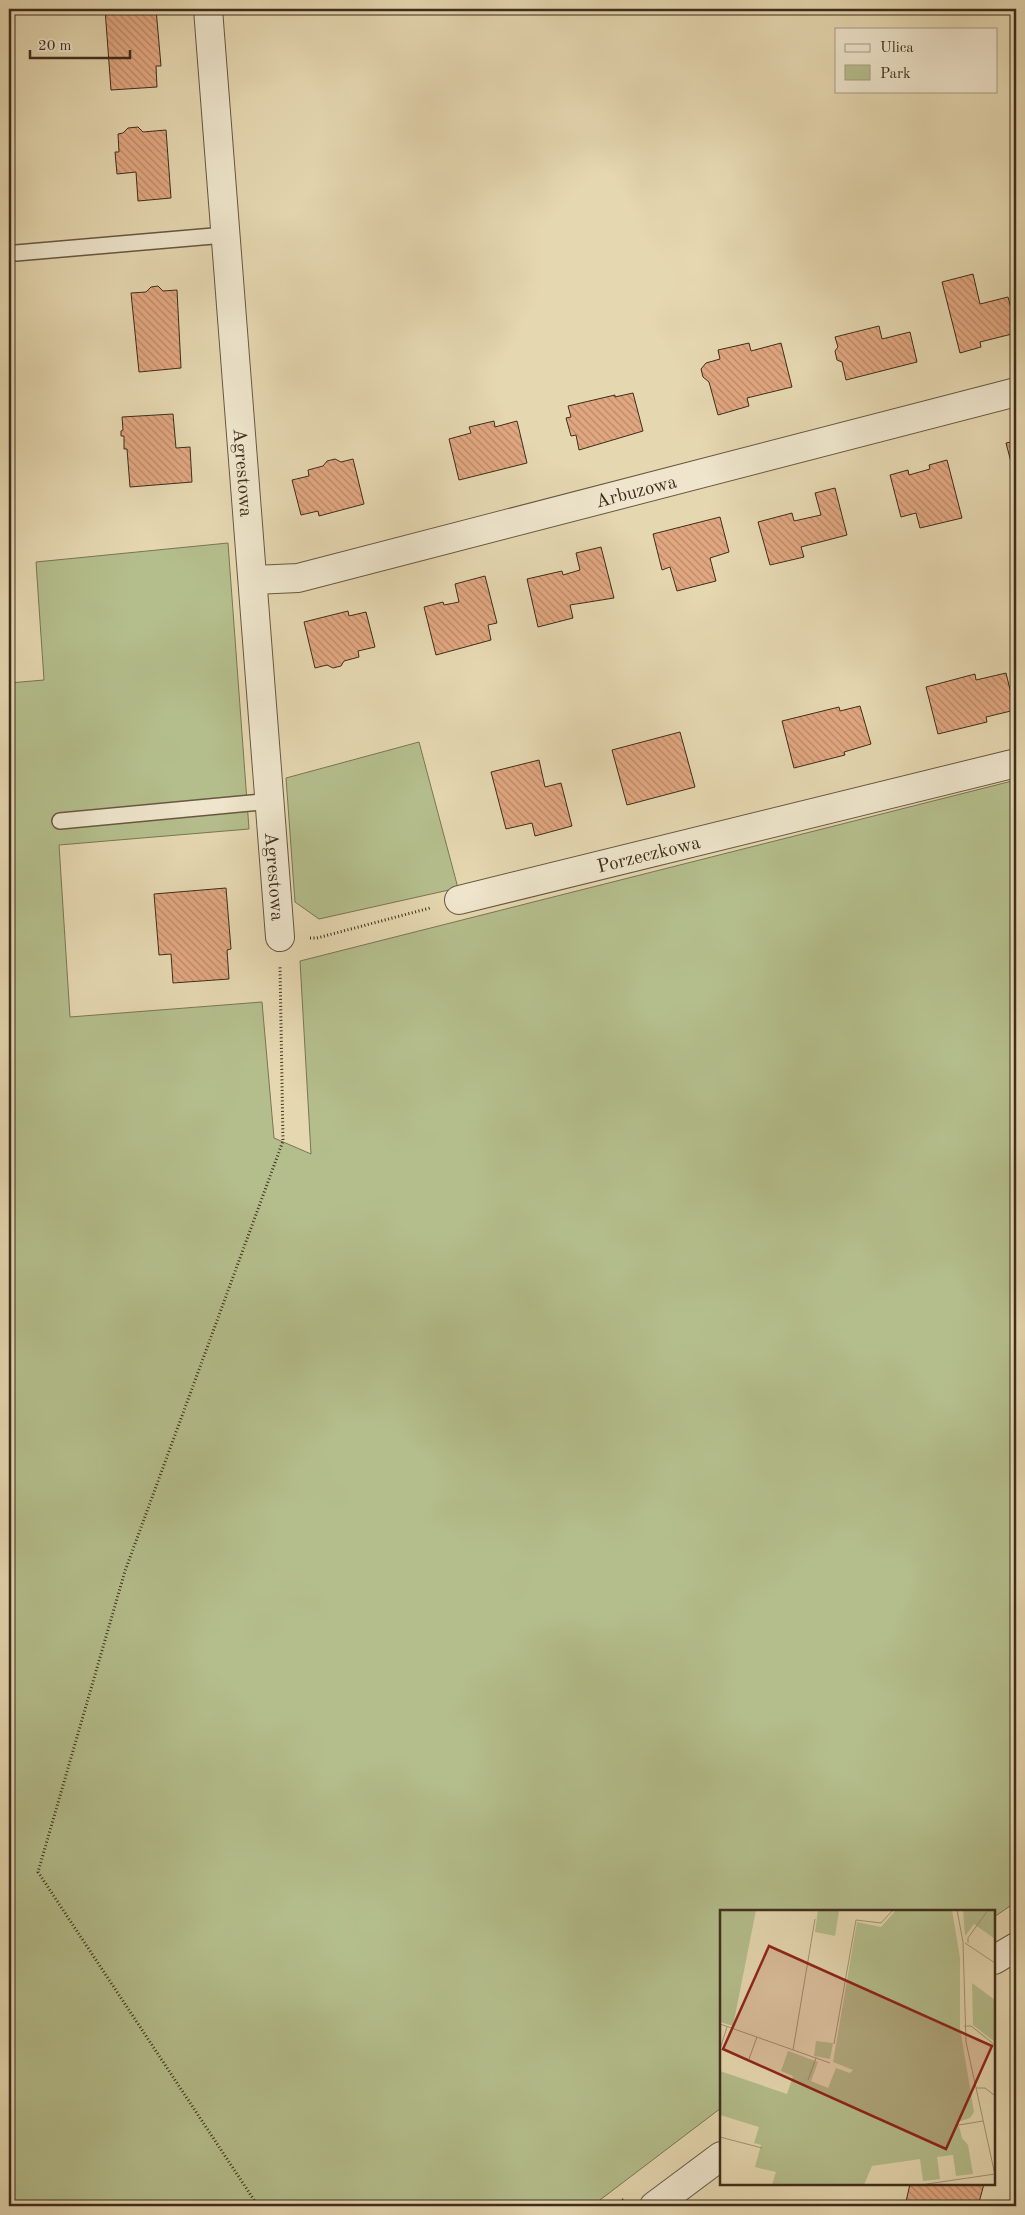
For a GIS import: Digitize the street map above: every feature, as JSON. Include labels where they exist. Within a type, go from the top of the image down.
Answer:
[{"type":"street","name":"Agrestowa","points":[[208,9],[271,801],[280,937]]},
{"type":"street","name":"Arbuzowa","points":[[253,580],[298,578],[1016,392]]},
{"type":"street","name":"Porzeczkowa","points":[[459,900],[1016,763]]},
{"type":"street","points":[[995,1959],[1016,1947]]},
{"type":"street","points":[[654,2206],[720,2157]]},
{"type":"lane","points":[[16,253],[225,235]]},
{"type":"lane","points":[[60,821],[271,801]]},
{"type":"path","points":[[258,2206],[38,1872],[125,1571],[283,1141],[280,937],[317,938],[459,900]]},
{"type":"green space","points":[[228,543],[249,829],[59,845],[70,1017],[262,1002],[274,1138],[311,1154],[300,961],[1016,780],[1016,1902],[995,1916],[995,1910],[720,1910],[720,2109],[592,2206],[9,2206],[9,683],[44,680],[36,562]]},
{"type":"green space","points":[[419,742],[458,888],[319,919],[295,902],[286,778]]},
{"type":"building","points":[[105,9],[156,9],[161,66],[156,66],[157,87],[111,90]]},
{"type":"building","points":[[138,127],[143,132],[166,130],[171,198],[138,201],[136,172],[117,174],[115,152],[119,152],[118,134],[123,133],[128,128]]},
{"type":"building","points":[[973,274],[980,304],[1008,297],[1012,312],[1016,311],[1016,333],[980,342],[981,347],[960,353],[942,282]]},
{"type":"building","points":[[158,286],[163,291],[177,290],[181,368],[139,372],[131,293],[146,292],[151,287]]},
{"type":"building","points":[[879,326],[882,339],[910,332],[917,362],[846,380],[842,362],[837,360],[835,351],[838,347],[835,337]]},
{"type":"building","points":[[749,343],[751,351],[781,343],[792,387],[747,398],[749,406],[718,415],[709,382],[703,377],[701,369],[706,363],[720,359],[718,350]]},
{"type":"building","points":[[633,393],[643,431],[579,450],[576,435],[571,436],[566,418],[571,417],[568,406],[615,395],[615,397]]},
{"type":"building","points":[[173,414],[176,448],[190,447],[192,482],[130,487],[127,449],[124,449],[124,436],[121,436],[121,431],[123,430],[122,417]]},
{"type":"building","points":[[494,421],[495,427],[517,421],[527,463],[459,480],[449,439],[471,433],[469,427]]},
{"type":"building","points":[[1016,441],[1016,481],[1006,443]]},
{"type":"building","points":[[335,459],[341,462],[353,459],[364,504],[319,516],[318,511],[301,515],[292,480],[309,476],[308,470],[323,466],[327,461]]},
{"type":"building","points":[[947,460],[962,518],[920,528],[916,513],[901,517],[890,475],[908,470],[909,475],[930,469],[929,465]]},
{"type":"building","points":[[835,488],[847,535],[801,547],[804,557],[770,565],[758,522],[792,513],[794,521],[821,515],[815,493]]},
{"type":"building","points":[[720,517],[729,552],[710,558],[716,581],[677,591],[670,567],[662,570],[653,534]]},
{"type":"building","points":[[601,547],[614,598],[570,605],[573,618],[538,627],[527,579],[562,571],[563,575],[580,570],[576,553]]},
{"type":"building","points":[[485,576],[497,623],[488,625],[491,640],[436,655],[424,607],[443,602],[444,605],[459,602],[455,584]]},
{"type":"building","points":[[348,611],[349,616],[366,612],[375,647],[358,651],[359,657],[344,661],[341,666],[333,668],[327,665],[315,668],[304,622]]},
{"type":"building","points":[[1006,673],[1015,710],[986,717],[987,722],[938,734],[926,687],[975,674],[976,680]]},
{"type":"building","points":[[860,706],[871,744],[844,752],[845,755],[794,768],[782,721],[839,707],[840,711]]},
{"type":"building","points":[[680,732],[695,787],[627,805],[612,750]]},
{"type":"building","points":[[539,760],[545,787],[561,783],[572,826],[535,836],[532,823],[506,829],[491,772]]},
{"type":"building","points":[[226,888],[231,949],[227,950],[229,979],[173,983],[171,954],[159,955],[154,894]]},
{"type":"building","points":[[910,2185],[984,2185],[978,2206],[905,2206]]}]
